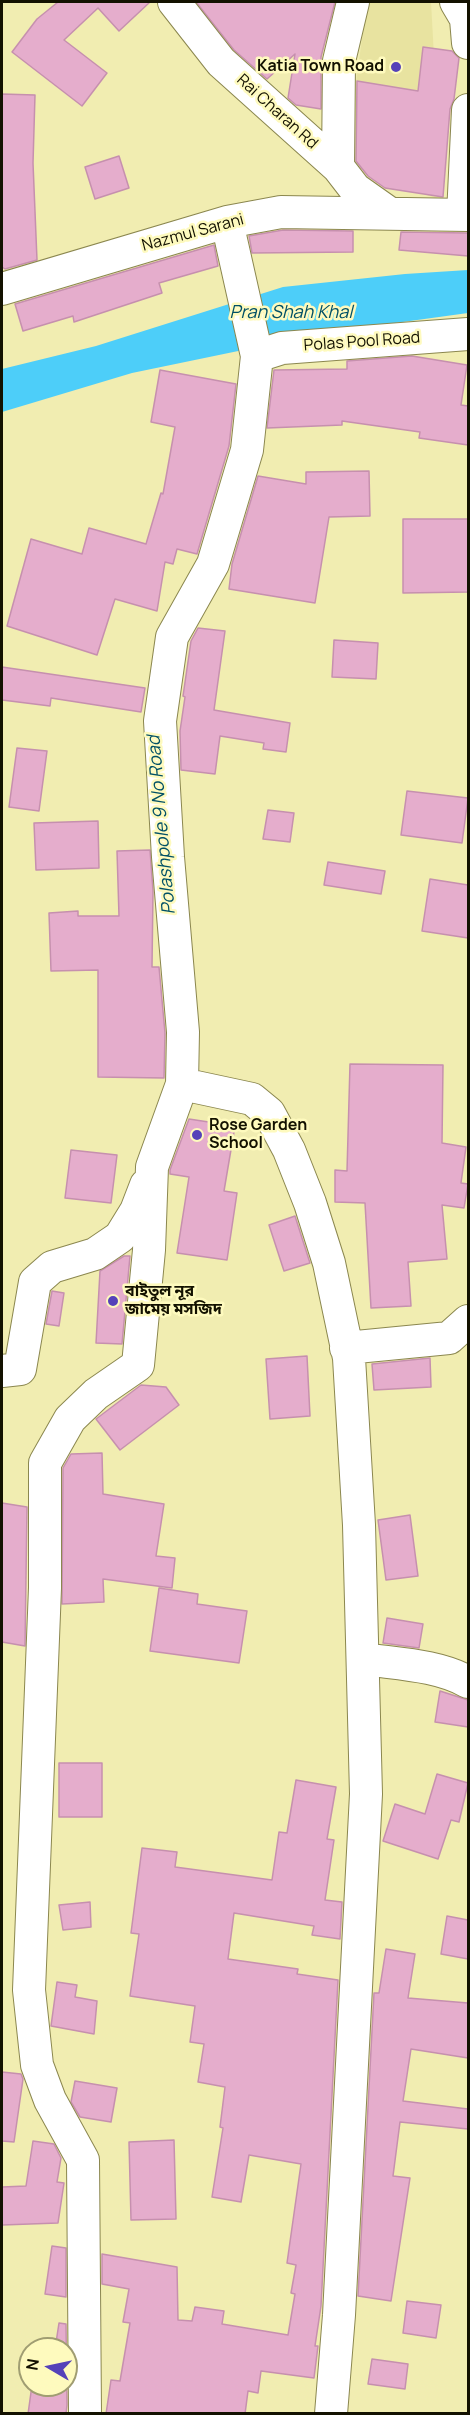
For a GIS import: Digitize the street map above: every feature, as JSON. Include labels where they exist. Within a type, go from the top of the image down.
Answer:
[{"type":"street","name":"Rai Charan Rd","points":[[174,2],[220,62],[338,167],[355,189],[389,213]]},
{"type":"street","points":[[338,167],[339,61],[352,2]]},
{"type":"street","points":[[456,2],[466,19],[468,43]]},
{"type":"street","points":[[466,215],[468,110]]},
{"type":"street","name":"Nazmul Sarani","points":[[2,289],[227,222],[281,212],[466,215]]},
{"type":"street","points":[[2,1371],[20,1369],[35,1282],[52,1267],[95,1254],[120,1237],[136,1211],[182,1084],[183,1032],[168,857],[160,721],[172,637],[213,564],[247,450],[257,357],[227,222]]},
{"type":"street","name":"Polas Pool Road","points":[[257,357],[282,348],[468,334]]},
{"type":"street","points":[[182,1084],[252,1099],[269,1113],[289,1150],[310,1203],[329,1263],[346,1348],[355,1447],[364,1659],[366,1794],[339,2314],[331,2414]]},
{"type":"street","points":[[85,2414],[83,2160],[50,2100],[37,2065],[29,1990],[45,1588],[45,1463],[70,1419],[96,1394],[138,1365],[149,1250],[152,1167]]},
{"type":"street","points":[[346,1348],[449,1338],[468,1322]]},
{"type":"street","points":[[364,1659],[430,1669],[459,1676],[468,1682]]},
{"type":"shaded area","name":"Katia Town Road","points":[[367,2],[431,2],[442,201],[345,163]]},
{"type":"water","name":"Pran Shah Khal","points":[[468,270],[468,313],[330,332],[132,373],[2,412],[2,369],[96,346],[283,287]]},
{"type":"building","points":[[58,2],[150,2],[119,31],[98,8],[64,40],[107,73],[82,106],[12,52],[37,19]]},
{"type":"building","points":[[196,2],[335,2],[321,57],[321,109],[296,105],[288,98],[295,54],[267,79],[234,50]]},
{"type":"building","points":[[423,47],[452,51],[459,58],[454,99],[450,109],[443,197],[385,188],[368,176],[356,161],[357,81],[418,91]]},
{"type":"building","points":[[2,94],[35,95],[33,163],[37,260],[5,269],[2,267]]},
{"type":"building","points":[[119,156],[129,188],[95,199],[85,167]]},
{"type":"building","points":[[283,230],[353,231],[353,252],[252,253],[249,236]]},
{"type":"building","points":[[401,232],[468,233],[468,256],[399,250]]},
{"type":"building","points":[[214,245],[218,266],[159,283],[162,293],[74,322],[73,316],[23,331],[15,304]]},
{"type":"building","points":[[412,356],[467,365],[461,405],[468,406],[468,445],[419,438],[420,432],[342,421],[342,425],[267,428],[274,370],[347,369],[347,361]]},
{"type":"building","points":[[160,370],[236,384],[229,446],[197,554],[177,549],[173,564],[165,562],[157,611],[115,599],[97,655],[7,626],[31,539],[82,554],[89,528],[146,544],[161,493],[163,494],[175,427],[151,422]]},
{"type":"building","points":[[369,471],[370,516],[329,517],[315,603],[229,589],[232,564],[258,476],[306,484],[306,472]]},
{"type":"building","points":[[403,519],[468,519],[468,592],[403,593]]},
{"type":"building","points":[[198,628],[225,631],[214,710],[290,723],[286,752],[263,749],[264,743],[220,736],[215,774],[181,770],[180,731],[185,697],[183,696],[191,641]]},
{"type":"building","points":[[334,640],[378,643],[376,679],[332,677]]},
{"type":"building","points":[[2,667],[145,688],[141,712],[51,698],[50,706],[2,700]]},
{"type":"building","points":[[17,748],[47,751],[39,811],[9,807]]},
{"type":"building","points":[[407,791],[468,798],[462,843],[401,835]]},
{"type":"building","points":[[268,810],[294,813],[290,842],[263,839]]},
{"type":"building","points":[[98,821],[99,868],[36,870],[34,823]]},
{"type":"building","points":[[150,850],[153,891],[152,967],[159,967],[165,1033],[164,1078],[98,1077],[98,970],[51,971],[49,913],[78,911],[78,916],[119,916],[117,851]]},
{"type":"building","points":[[328,862],[385,871],[381,894],[324,885]]},
{"type":"building","points":[[430,879],[468,885],[468,938],[422,931]]},
{"type":"building","points":[[350,1064],[443,1065],[442,1143],[466,1147],[461,1183],[468,1184],[464,1208],[442,1205],[447,1259],[408,1262],[411,1306],[371,1308],[365,1203],[335,1202],[335,1170],[347,1171]]},
{"type":"building","points":[[189,1119],[235,1126],[224,1191],[237,1193],[227,1260],[177,1253],[189,1177],[170,1174],[170,1170]]},
{"type":"building","points":[[71,1150],[117,1155],[111,1203],[65,1198]]},
{"type":"building","points":[[295,1216],[310,1263],[284,1271],[269,1225]]},
{"type":"building","points":[[124,1256],[130,1256],[122,1344],[96,1343],[100,1271]]},
{"type":"building","points":[[52,1291],[64,1293],[59,1326],[46,1324]]},
{"type":"building","points":[[307,1356],[310,1416],[270,1419],[266,1359]]},
{"type":"building","points":[[430,1358],[431,1387],[374,1390],[372,1364]]},
{"type":"building","points":[[141,1385],[166,1387],[179,1405],[120,1450],[96,1419]]},
{"type":"building","points":[[102,1453],[103,1494],[164,1504],[156,1556],[175,1558],[172,1588],[103,1579],[104,1602],[62,1604],[63,1468],[71,1454]]},
{"type":"building","points":[[2,1503],[27,1507],[25,1646],[2,1642]]},
{"type":"building","points":[[410,1515],[418,1576],[386,1580],[378,1520]]},
{"type":"building","points":[[159,1588],[198,1594],[197,1604],[247,1611],[239,1663],[150,1651]]},
{"type":"building","points":[[387,1618],[423,1624],[419,1648],[383,1643]]},
{"type":"building","points":[[440,1691],[468,1700],[468,1727],[435,1722]]},
{"type":"building","points":[[59,1763],[102,1763],[102,1817],[59,1817]]},
{"type":"building","points":[[437,1774],[468,1783],[459,1822],[451,1820],[438,1859],[383,1841],[395,1804],[425,1814]]},
{"type":"building","points":[[296,1780],[336,1787],[327,1839],[334,1840],[325,1900],[342,1902],[340,1939],[312,1935],[314,1926],[234,1913],[228,1959],[298,1969],[297,1974],[338,1980],[321,2306],[315,2346],[318,2346],[314,2378],[261,2371],[258,2393],[248,2391],[245,2414],[106,2414],[111,2380],[120,2381],[130,2323],[123,2322],[129,2289],[102,2284],[102,2254],[177,2267],[178,2320],[192,2321],[195,2307],[224,2311],[222,2324],[288,2335],[295,2294],[291,2293],[296,2265],[287,2263],[301,2164],[249,2155],[241,2202],[212,2197],[223,2128],[220,2127],[225,2087],[198,2082],[204,2044],[190,2042],[195,2006],[130,1996],[139,1934],[131,1933],[142,1848],[177,1852],[175,1867],[272,1880],[279,1832],[287,1833]]},
{"type":"building","points":[[90,1902],[91,1927],[63,1930],[59,1905]]},
{"type":"building","points":[[447,1916],[468,1920],[468,1959],[441,1954]]},
{"type":"building","points":[[386,1949],[415,1954],[408,1998],[468,2003],[468,2058],[411,2049],[403,2101],[468,2109],[468,2129],[400,2122],[393,2176],[410,2178],[391,2301],[358,2296],[374,1993],[379,1993]]},
{"type":"building","points":[[57,1982],[77,1985],[75,1997],[97,2001],[94,2034],[51,2026]]},
{"type":"building","points":[[2,2072],[21,2074],[23,2079],[14,2142],[2,2141]]},
{"type":"building","points":[[75,2081],[117,2088],[111,2122],[80,2117],[71,2102]]},
{"type":"building","points":[[174,2140],[176,2219],[131,2220],[129,2142]]},
{"type":"building","points":[[33,2141],[54,2144],[61,2158],[57,2182],[64,2183],[58,2223],[2,2225],[2,2187],[26,2186]]},
{"type":"building","points":[[52,2246],[66,2248],[66,2297],[45,2294]]},
{"type":"building","points":[[407,2301],[441,2305],[436,2338],[403,2333]]},
{"type":"building","points":[[59,2323],[66,2324],[66,2337],[57,2337]]},
{"type":"building","points":[[372,2359],[408,2364],[405,2389],[368,2384]]},
{"type":"building","points":[[30,2397],[67,2397],[66,2414],[28,2414]]},
{"type":"place","name":"Katia Town Road","points":[[396,67]]},
{"type":"place","name":"Rose Garden School","points":[[197,1135]]},
{"type":"place","name":"বাইতুল নূর জামেয় মসজিদ","points":[[113,1301]]},
{"type":"water label","name":"Polashpole 9 No Road","points":[[162,825]]}]
